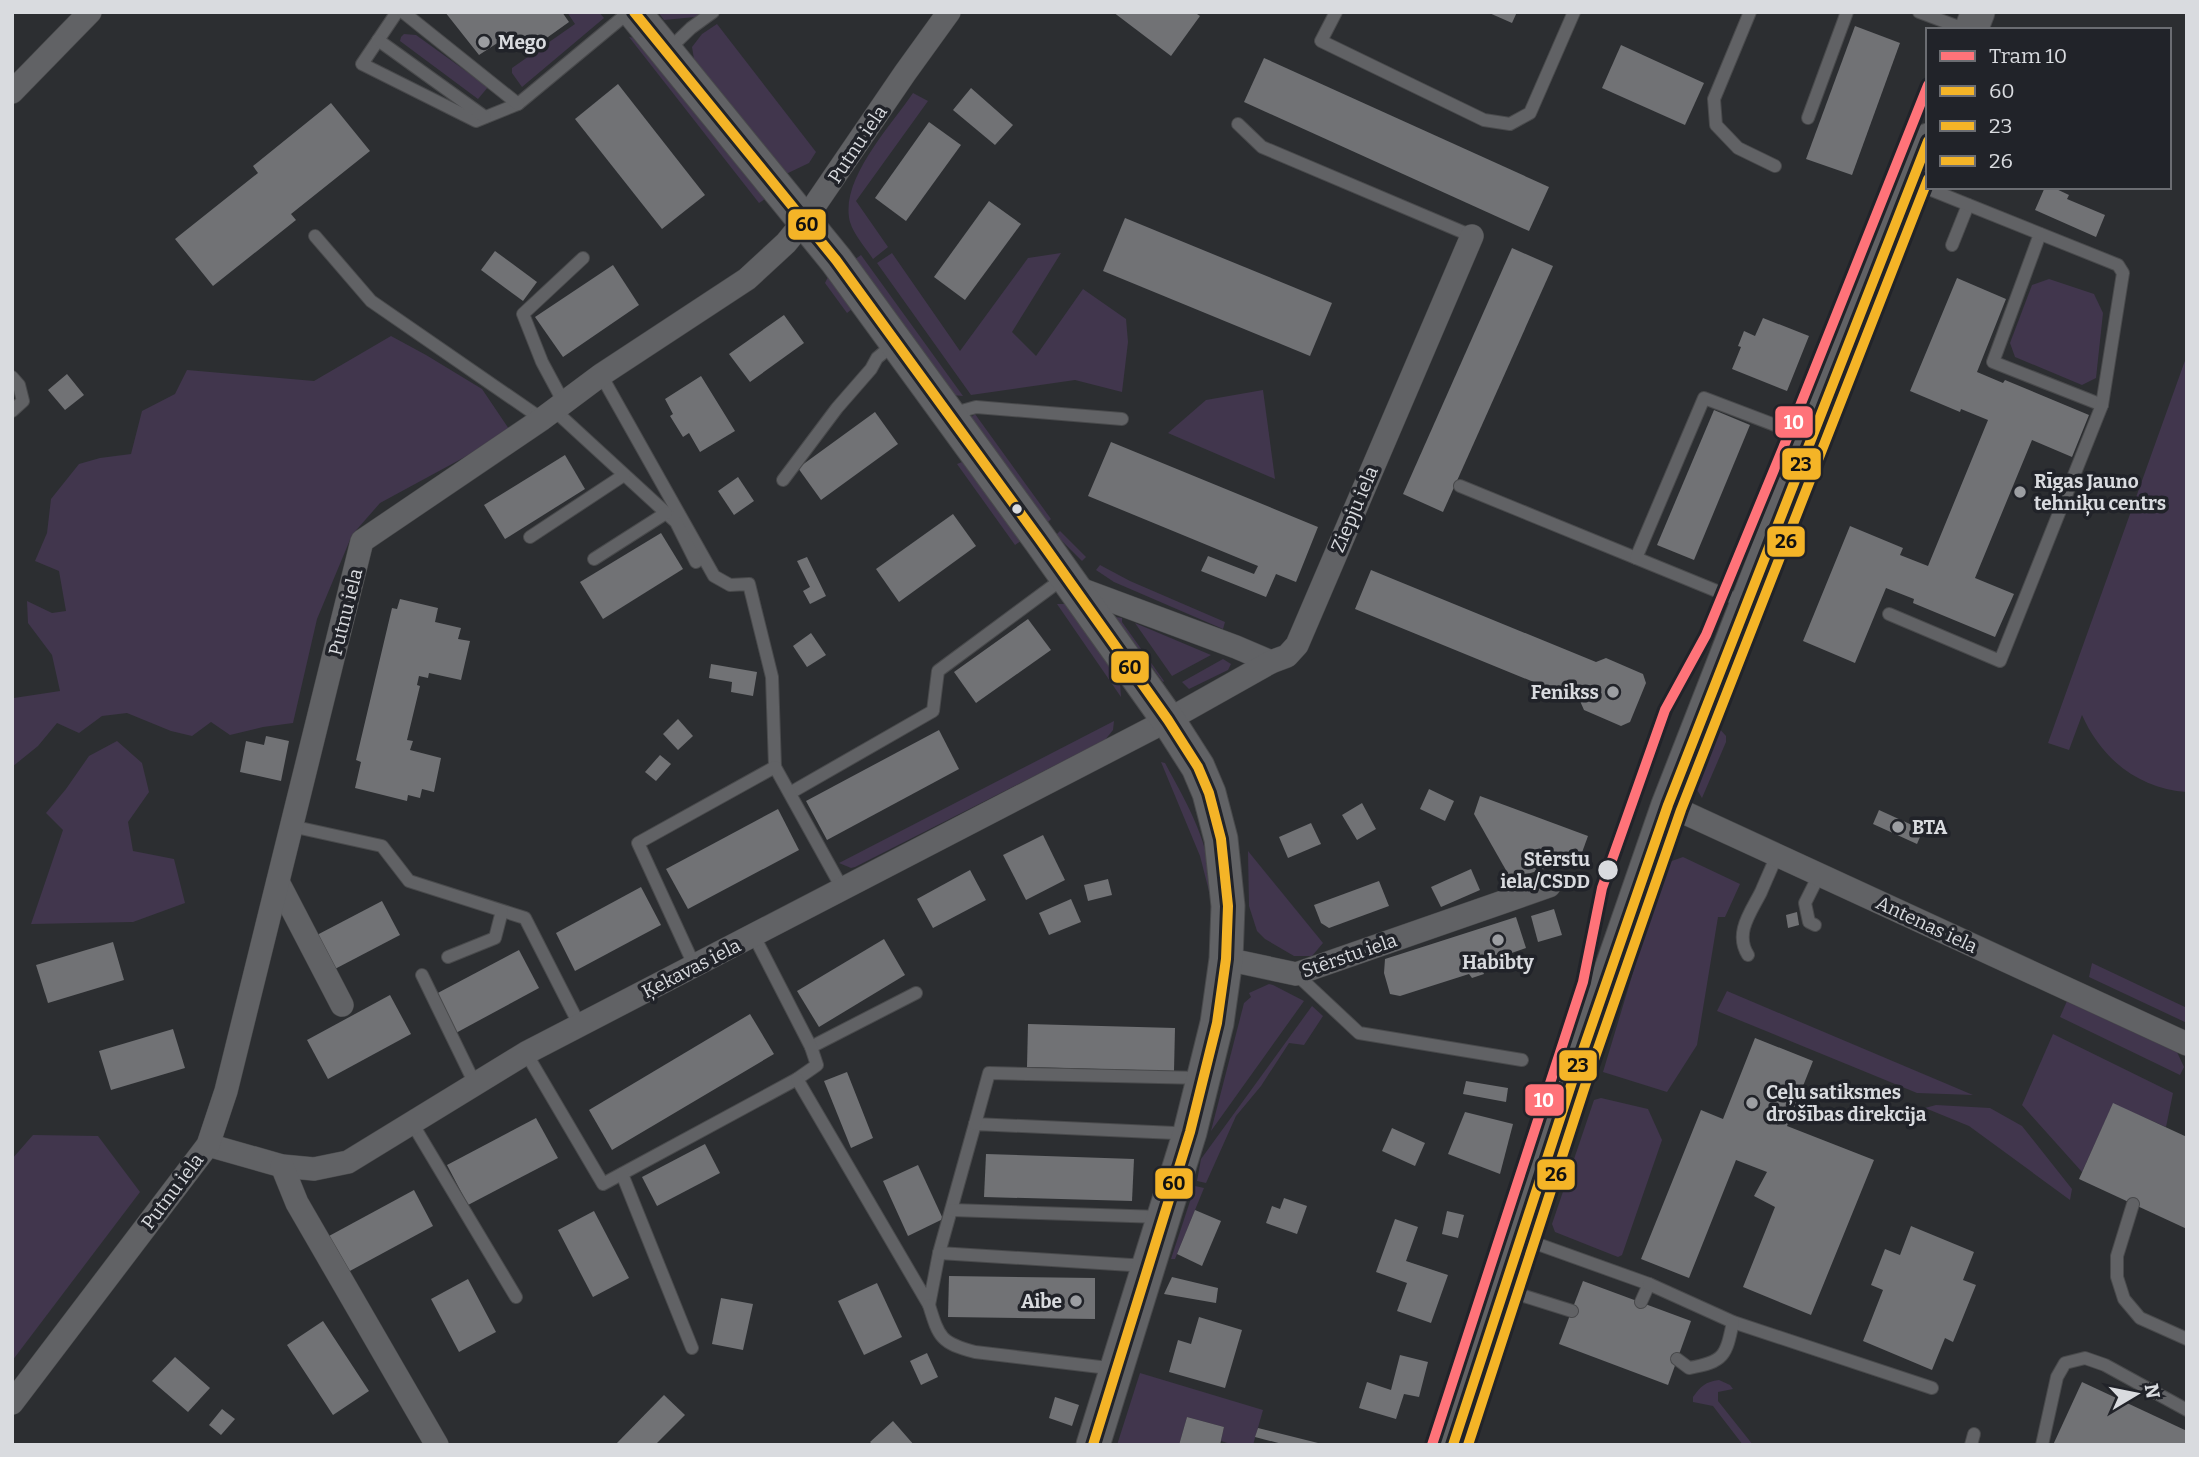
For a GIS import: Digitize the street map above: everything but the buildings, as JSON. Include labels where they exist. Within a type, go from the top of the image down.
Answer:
[{"type":"main road","points":[[634,12],[836,260],[1168,720],[1198,767],[1209,793],[1221,839],[1228,906],[1226,959],[1217,1023],[1189,1132],[1093,1445]]},
{"type":"main road","points":[[1970,28],[1978,12]]},
{"type":"main road","points":[[1452,1445],[1668,805],[1926,145]]},
{"type":"street","name":"Putnu iela","points":[[12,1403],[208,1145],[226,1091],[362,541],[601,375],[747,279],[786,243],[804,221],[949,12]]},
{"type":"street","points":[[12,92],[89,13]]},
{"type":"street","name":"Ziepju iela","points":[[1168,720],[1271,662],[1287,656],[1297,645],[1472,236]]},
{"type":"street","points":[[1069,581],[1271,662]]},
{"type":"street","name":"Ķekavas iela","points":[[208,1145],[282,1166],[314,1169],[348,1161],[579,1024],[695,967],[1168,720]]},
{"type":"street","name":"Antenas iela","points":[[1668,805],[2187,1044]]},
{"type":"street","points":[[278,882],[342,1005]]},
{"type":"street","name":"Stērstu iela","points":[[1226,959],[1296,974],[1549,886]]},
{"type":"street","points":[[282,1166],[297,1203],[437,1445]]},
{"type":"lane","points":[[397,12],[362,64],[476,121],[517,104],[629,12]]},
{"type":"lane","points":[[404,12],[517,104]]},
{"type":"lane","points":[[666,51],[713,12]]},
{"type":"lane","points":[[1336,12],[1321,41],[1484,120],[1510,124],[1530,113],[1574,12]]},
{"type":"lane","points":[[1749,12],[1714,99],[1716,125],[1738,148],[1774,166]]},
{"type":"lane","points":[[1808,118],[1847,12]]},
{"type":"lane","points":[[1919,12],[1963,28]]},
{"type":"lane","points":[[378,40],[485,117]]},
{"type":"lane","points":[[1238,124],[1262,147],[1472,236]]},
{"type":"lane","points":[[1912,181],[1926,187]]},
{"type":"lane","points":[[1889,614],[2000,661],[2102,405],[2123,273],[2118,265],[1931,189]]},
{"type":"lane","points":[[1952,245],[1968,205]]},
{"type":"lane","points":[[2040,234],[1993,362],[2102,405]]},
{"type":"lane","points":[[315,236],[371,301],[553,410],[676,522],[696,562]]},
{"type":"lane","points":[[553,410],[542,362],[523,314],[583,258]]},
{"type":"lane","points":[[783,480],[877,358],[896,343]]},
{"type":"lane","points":[[601,375],[715,576],[730,585],[749,584],[772,677],[775,767],[842,888]]},
{"type":"lane","points":[[12,377],[19,385],[23,401],[12,411]]},
{"type":"lane","points":[[1636,558],[1704,398],[1811,439]]},
{"type":"lane","points":[[948,415],[976,407],[1122,419]]},
{"type":"lane","points":[[530,537],[624,475]]},
{"type":"lane","points":[[1460,486],[1746,603]]},
{"type":"lane","points":[[594,559],[666,513]]},
{"type":"lane","points":[[790,793],[933,711],[938,671],[1069,581]]},
{"type":"lane","points":[[695,967],[638,843],[775,767]]},
{"type":"lane","points":[[291,826],[382,846],[409,881],[525,918],[579,1024]]},
{"type":"lane","points":[[1748,955],[1742,935],[1746,918],[1777,855]]},
{"type":"lane","points":[[1815,925],[1809,922],[1805,903],[1819,875]]},
{"type":"lane","points":[[448,957],[495,938],[502,911]]},
{"type":"lane","points":[[526,1053],[603,1185],[797,1079],[817,1065],[811,1047],[754,936]]},
{"type":"lane","points":[[1296,974],[1359,1033],[1522,1060]]},
{"type":"lane","points":[[422,975],[475,1084]]},
{"type":"lane","points":[[811,1047],[916,993]]},
{"type":"lane","points":[[929,1305],[939,1253],[989,1073],[1204,1078]]},
{"type":"lane","points":[[797,1079],[929,1305],[937,1333],[955,1346],[975,1352],[1117,1367]]},
{"type":"lane","points":[[412,1123],[516,1297]]},
{"type":"lane","points":[[975,1124],[1189,1132]]},
{"type":"lane","points":[[622,1174],[692,1348]]},
{"type":"lane","points":[[2133,1204],[2117,1256],[2117,1277],[2124,1299],[2140,1318],[2187,1339]]},
{"type":"lane","points":[[952,1210],[1163,1217]]},
{"type":"lane","points":[[1520,1238],[1649,1284],[1733,1322],[1932,1388]]},
{"type":"lane","points":[[939,1253],[1130,1265],[1150,1263]]},
{"type":"lane","points":[[1641,1302],[1649,1284]]},
{"type":"lane","points":[[1504,1290],[1572,1311]]},
{"type":"lane","points":[[1677,1359],[1689,1367],[1710,1364],[1727,1350],[1733,1322]]},
{"type":"lane","points":[[2042,1445],[2057,1377],[2065,1363],[2085,1358],[2105,1365],[2187,1410]]},
{"type":"shaded area","points":[[567,12],[599,12],[604,18],[522,87],[512,73],[512,68],[575,24]]},
{"type":"shaded area","points":[[658,12],[701,12],[695,17],[664,20]]},
{"type":"shaded area","points":[[717,24],[816,152],[809,163],[786,174],[694,59],[692,47],[702,34]]},
{"type":"shaded area","points":[[404,34],[416,35],[488,87],[478,99],[400,41]]},
{"type":"shaded area","points":[[629,37],[636,38],[643,44],[765,199],[759,203]]},
{"type":"shaded area","points":[[913,93],[928,101],[856,201],[888,247],[873,259],[850,222],[852,189],[869,154]]},
{"type":"shaded area","points":[[892,253],[960,351],[1028,258],[1061,253],[1012,332],[1036,356],[1083,289],[1126,319],[1128,342],[1122,392],[1075,380],[971,395],[877,263]]},
{"type":"shaded area","points":[[861,255],[963,396],[952,395],[854,260]]},
{"type":"shaded area","points":[[829,275],[852,309],[847,313],[825,283]]},
{"type":"shaded area","points":[[2049,279],[2094,294],[2103,313],[2096,378],[2082,385],[2015,357],[2010,343],[2032,285]]},
{"type":"shaded area","points":[[391,336],[482,389],[511,432],[380,503],[352,535],[317,619],[293,723],[230,735],[211,722],[192,736],[171,731],[127,713],[102,716],[79,733],[57,723],[38,746],[12,767],[12,701],[14,698],[60,691],[52,655],[28,623],[27,601],[52,613],[66,611],[59,571],[35,561],[47,533],[51,499],[79,464],[131,454],[142,411],[175,394],[187,370],[314,381]]},
{"type":"shaded area","points":[[2187,355],[2187,792],[2153,785],[2123,768],[2100,745],[2082,715],[2069,750],[2048,743]]},
{"type":"shaded area","points":[[1263,390],[1275,479],[1168,433],[1206,400]]},
{"type":"shaded area","points":[[975,414],[1051,519],[1046,524],[970,418]]},
{"type":"shaded area","points":[[962,462],[1021,541],[1015,545],[957,464]]},
{"type":"shaded area","points":[[1060,531],[1086,557],[1082,561],[1056,535]]},
{"type":"shaded area","points":[[1100,565],[1130,581],[1225,622],[1223,629],[1114,582],[1096,570]]},
{"type":"shaded area","points":[[1057,604],[1065,604],[1072,609],[1115,671],[1120,683],[1121,697]]},
{"type":"shaded area","points":[[1115,617],[1122,618],[1122,622],[1163,682]]},
{"type":"shaded area","points":[[1135,623],[1211,655],[1172,676]]},
{"type":"shaded area","points":[[1223,659],[1231,664],[1228,670],[1189,689],[1182,682]]},
{"type":"shaded area","points":[[1114,721],[1113,730],[1105,740],[855,867],[839,863]]},
{"type":"shaded area","points":[[1717,726],[1726,736],[1726,742],[1702,798],[1695,780]]},
{"type":"shaded area","points":[[117,741],[142,763],[149,792],[128,822],[133,851],[174,859],[185,903],[133,922],[31,924],[63,830],[46,813],[89,756]]},
{"type":"shaded area","points":[[1161,762],[1165,763],[1197,826],[1208,860],[1210,895],[1200,856]]},
{"type":"shaded area","points":[[1248,851],[1323,943],[1312,956],[1294,956],[1265,939],[1257,931],[1249,906]]},
{"type":"shaded area","points":[[1683,857],[1740,884],[1725,917],[1718,917],[1697,1045],[1667,1092],[1603,1072],[1666,863]]},
{"type":"shaded area","points":[[2092,963],[2187,1008],[2187,1023],[2089,977]]},
{"type":"shaded area","points":[[1269,984],[1304,1001],[1211,1131],[1244,1003],[1251,997],[1249,993]]},
{"type":"shaded area","points":[[1727,991],[1973,1095],[1917,1093],[1717,1011]]},
{"type":"shaded area","points":[[2067,1001],[2177,1052],[2184,1067],[2180,1075],[2060,1017]]},
{"type":"shaded area","points":[[1312,1006],[1323,1016],[1304,1045],[1289,1043],[1261,1086],[1236,1116],[1206,1183],[1197,1181],[1201,1159]]},
{"type":"shaded area","points":[[2053,1034],[2173,1093],[2166,1127],[2113,1104],[2082,1172],[2022,1105]]},
{"type":"shaded area","points":[[1601,1098],[1648,1109],[1662,1140],[1622,1255],[1618,1257],[1555,1232],[1552,1224],[1594,1100]]},
{"type":"shaded area","points":[[1936,1105],[1990,1108],[2022,1126],[2072,1189],[2070,1200],[1969,1126],[1925,1108]]},
{"type":"shaded area","points":[[33,1135],[98,1136],[140,1192],[12,1361],[12,1159]]},
{"type":"shaded area","points":[[1195,1186],[1204,1188],[1175,1259],[1171,1259]]},
{"type":"shaded area","points":[[1140,1373],[1263,1410],[1253,1445],[1234,1445],[1221,1441],[1224,1427],[1187,1417],[1179,1445],[1117,1445]]},
{"type":"shaded area","points":[[1719,1380],[1733,1389],[1718,1392],[1718,1401],[1753,1445],[1743,1445],[1713,1406],[1693,1402],[1693,1397],[1701,1387]]},
{"type":"tram line","name":"10","points":[[1432,1445],[1583,982],[1602,888],[1665,710],[1706,635],[1926,90]]},
{"type":"transit line","name":"60","points":[[634,12],[836,260],[1168,720],[1198,767],[1209,793],[1221,839],[1228,906],[1226,959],[1217,1023],[1190,1132],[1093,1445]]},
{"type":"transit line","name":"23","points":[[1453,1445],[1573,1079],[1668,805],[1926,146]]},
{"type":"transit line","name":"26","points":[[1468,1445],[1586,1083],[1681,810],[1926,184]]},
{"type":"place","name":"Mego","points":[[484,42]]},
{"type":"place","name":"Rīgas Jauno tehniķu centrs","points":[[2020,492]]},
{"type":"place","name":"Fenikss","points":[[1613,692]]},
{"type":"place","name":"BTA","points":[[1898,827]]},
{"type":"place","name":"Stērstu iela/CSDD","points":[[1608,870]]},
{"type":"place","name":"Habibty","points":[[1498,940]]},
{"type":"place","name":"Ceļu satiksmes drošības direkcija","points":[[1752,1103]]},
{"type":"place","name":"Aibe","points":[[1076,1301]]}]
